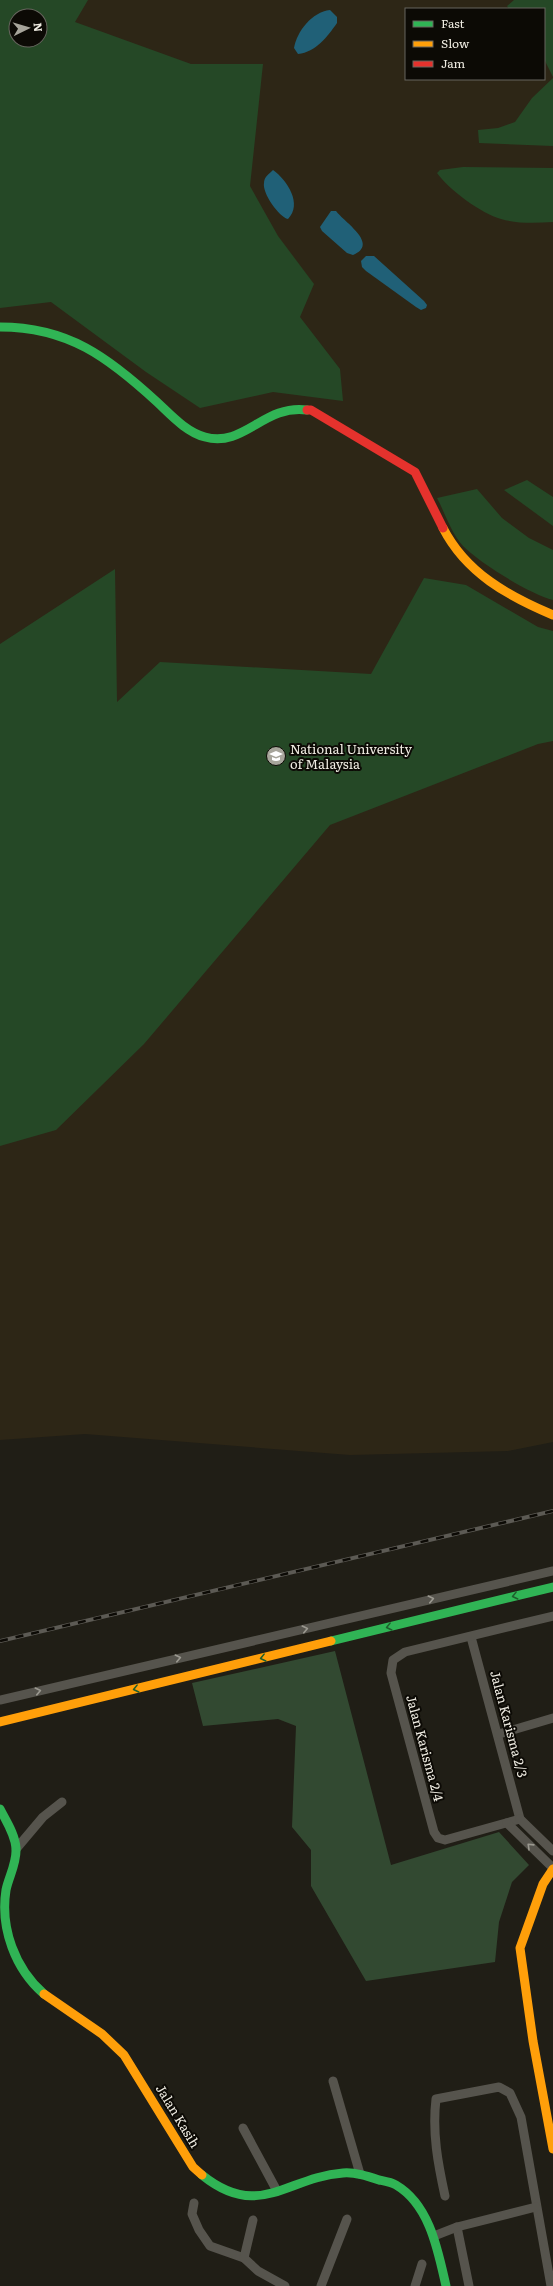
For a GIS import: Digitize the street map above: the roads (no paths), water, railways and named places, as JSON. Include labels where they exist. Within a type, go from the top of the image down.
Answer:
[{"type":"street","points":[[0,327],[20,325],[39,328],[70,338],[128,376],[178,421],[203,437],[216,440],[228,439],[266,417],[292,408],[311,410],[415,472],[426,488],[432,508],[448,540],[471,566],[499,588],[529,605],[553,615]]},
{"type":"street","points":[[0,1700],[553,1571]]},
{"type":"street","points":[[0,1722],[553,1587]]},
{"type":"street","points":[[471,1637],[553,1616]]},
{"type":"street","name":"Jalan Karisma 2/3","points":[[471,1637],[499,1734],[520,1819]]},
{"type":"street","name":"Jalan Karisma 2/4","points":[[471,1637],[405,1652],[393,1660],[391,1673],[434,1832],[438,1838],[445,1840],[507,1824],[520,1819]]},
{"type":"street","points":[[499,1734],[553,1718]]},
{"type":"street","points":[[16,1850],[43,1817],[62,1802]]},
{"type":"street","name":"Jalan Kasih","points":[[0,1809],[14,1839],[16,1850],[15,1862],[5,1891],[4,1917],[8,1940],[19,1965],[36,1988],[61,2008],[115,2045],[130,2063],[193,2167],[207,2180],[230,2192],[246,2196],[277,2191],[340,2173],[360,2174],[395,2185],[417,2204],[434,2236],[446,2286]]},
{"type":"street","points":[[520,1819],[553,1851]]},
{"type":"street","points":[[507,1824],[553,1868],[543,1884],[520,1948],[533,2041],[553,2149]]},
{"type":"street","points":[[333,2081],[360,2174]]},
{"type":"street","points":[[446,2196],[436,2158],[434,2117],[436,2099],[499,2087],[510,2093],[521,2117],[551,2286]]},
{"type":"street","points":[[243,2128],[277,2191]]},
{"type":"street","points":[[194,2203],[192,2214],[199,2230],[210,2246],[244,2258],[258,2271],[285,2286]]},
{"type":"street","points":[[434,2236],[457,2227],[536,2207]]},
{"type":"street","points":[[321,2286],[347,2219]]},
{"type":"street","points":[[244,2258],[252,2220]]},
{"type":"street","points":[[457,2227],[469,2286]]},
{"type":"street","points":[[414,2286],[422,2264]]},
{"type":"water","points":[[330,10],[337,17],[337,23],[316,47],[304,53],[298,54],[294,48],[298,35],[306,23],[317,14]]},
{"type":"water","points":[[273,170],[288,186],[294,200],[292,213],[288,219],[280,214],[272,204],[264,187],[265,179]]},
{"type":"water","points":[[331,211],[336,211],[362,239],[363,245],[360,250],[353,255],[347,253],[322,231],[320,227]]},
{"type":"water","points":[[366,256],[374,256],[424,301],[427,305],[426,308],[421,310],[416,307],[366,271],[362,267],[361,261]]},
{"type":"railway","points":[[0,1641],[553,1511]]},
{"type":"place","name":"National University of Malaysia","points":[[276,756]]}]
